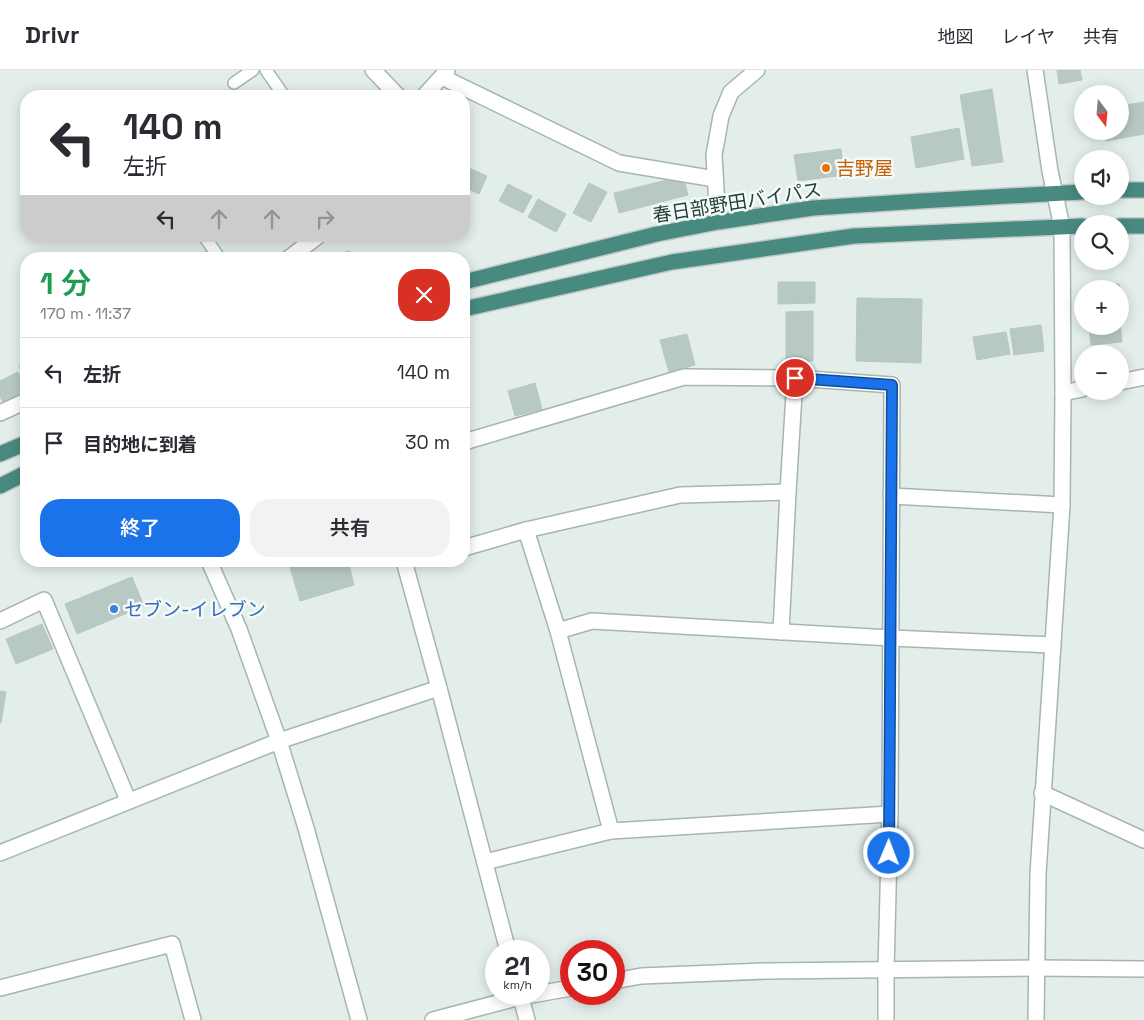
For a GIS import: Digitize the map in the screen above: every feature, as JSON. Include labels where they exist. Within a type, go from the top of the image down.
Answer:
[{"type":"highway","points":[[1129,190],[1144,190]]},
{"type":"highway","name":"春日部野田バイパス","points":[[470,281],[657,234],[718,222],[814,208],[1074,193]]},
{"type":"highway","points":[[470,307],[672,262],[854,236],[1074,226]]},
{"type":"highway","points":[[1129,226],[1144,226]]},
{"type":"highway","points":[[0,454],[20,446]]},
{"type":"highway","points":[[0,486],[20,476]]},
{"type":"street","points":[[374,70],[392,90]]},
{"type":"street","points":[[718,222],[714,155],[721,116],[731,92],[757,70]]},
{"type":"street","points":[[1035,70],[1050,171],[1062,227],[1064,393],[1062,506],[1038,874],[1036,1020]]},
{"type":"street","points":[[430,90],[445,74],[619,163],[716,179]]},
{"type":"street","points":[[297,252],[310,242]]},
{"type":"street","points":[[470,440],[684,377],[795,378],[892,385],[890,814],[886,1020]]},
{"type":"street","points":[[1129,380],[1144,377]]},
{"type":"street","points":[[781,632],[795,378]]},
{"type":"street","points":[[1064,393],[1074,391]]},
{"type":"street","points":[[0,413],[20,404]]},
{"type":"street","points":[[470,546],[526,530],[680,495],[788,492]]},
{"type":"street","points":[[891,496],[1062,506]]},
{"type":"street","points":[[526,530],[558,631],[611,831]]},
{"type":"street","points":[[212,567],[239,628],[279,741],[306,828],[359,1020]]},
{"type":"street","points":[[409,567],[505,940]]},
{"type":"street","points":[[0,620],[44,600],[128,800]]},
{"type":"street","points":[[558,631],[592,621],[1053,645]]},
{"type":"street","points":[[0,853],[128,800],[279,741],[439,688]]},
{"type":"street","points":[[1042,793],[1144,840]]},
{"type":"street","points":[[484,862],[611,831],[890,814]]},
{"type":"street","points":[[0,988],[172,944],[193,1020]]},
{"type":"street","points":[[625,978],[641,976],[767,971],[1036,968],[1144,969]]},
{"type":"street","points":[[433,1020],[485,1005]]},
{"type":"street","points":[[523,1005],[527,1020]]},
{"type":"lane","points":[[234,83],[253,70]]},
{"type":"lane","points":[[266,70],[280,90]]},
{"type":"building","points":[[1057,70],[1080,70],[1082,80],[1059,84]]},
{"type":"building","points":[[992,89],[1003,162],[972,166],[960,95]]},
{"type":"building","points":[[1144,102],[1144,134],[1129,137],[1129,104]]},
{"type":"building","points":[[959,128],[964,159],[916,168],[911,137]]},
{"type":"building","points":[[841,149],[844,175],[798,181],[794,155]]},
{"type":"building","points":[[470,169],[487,176],[479,194],[470,190]]},
{"type":"building","points":[[683,176],[688,195],[619,213],[614,193]]},
{"type":"building","points":[[589,183],[607,192],[591,222],[573,213]]},
{"type":"building","points":[[508,184],[532,196],[523,213],[499,201]]},
{"type":"building","points":[[538,199],[566,214],[556,232],[528,217]]},
{"type":"building","points":[[778,282],[815,282],[815,303],[778,304]]},
{"type":"building","points":[[857,298],[922,299],[921,363],[856,361]]},
{"type":"building","points":[[813,311],[813,361],[786,361],[786,312]]},
{"type":"building","points":[[1041,325],[1044,351],[1014,355],[1010,329]]},
{"type":"building","points":[[1006,332],[1010,354],[977,360],[973,337]]},
{"type":"building","points":[[687,334],[695,365],[669,372],[660,340]]},
{"type":"building","points":[[1090,335],[1121,335],[1122,342],[1091,345]]},
{"type":"building","points":[[18,372],[20,376],[20,397],[4,404],[0,397],[0,381]]},
{"type":"building","points":[[535,383],[542,409],[515,416],[508,391]]},
{"type":"building","points":[[290,567],[350,567],[354,585],[300,601]]},
{"type":"building","points":[[132,577],[144,606],[77,634],[65,604]]},
{"type":"building","points":[[42,624],[53,649],[16,664],[6,639]]},
{"type":"building","points":[[0,691],[6,692],[1,723],[0,723]]},
{"type":"place","name":"吉野屋","points":[[826,168]]},
{"type":"place","name":"セブン-イレブン","points":[[114,609]]},
{"type":"route","points":[[795,378],[892,385],[889,853]]}]
